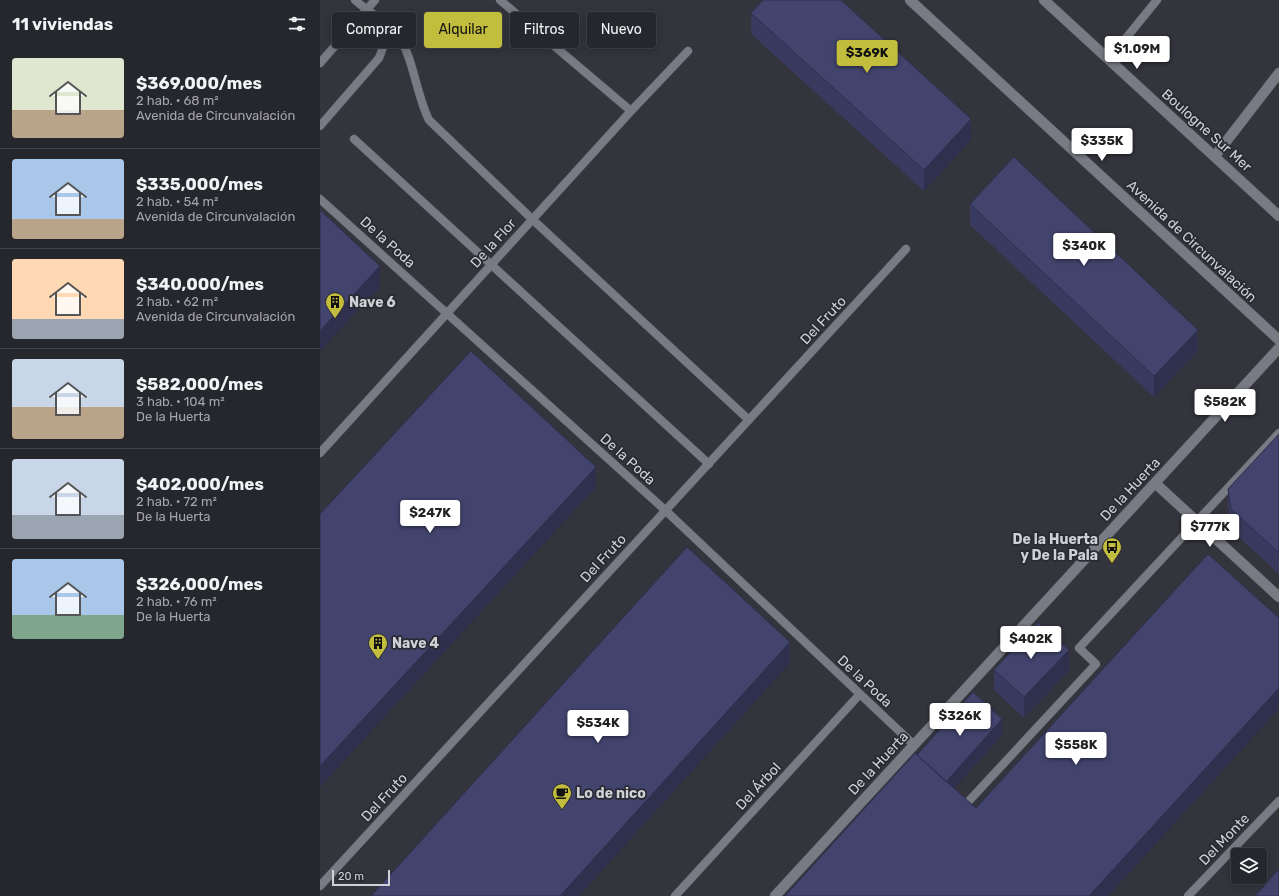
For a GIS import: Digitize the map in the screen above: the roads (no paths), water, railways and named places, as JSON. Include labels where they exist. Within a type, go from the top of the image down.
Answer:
[{"type":"street","name":"Avenida de Circunvalación","points":[[910,0],[1279,340]]},
{"type":"street","name":"Boulogne Sur Mer","points":[[1044,0],[1279,216]]},
{"type":"street","points":[[1215,156],[1279,73]]},
{"type":"street","name":"De la Huerta","points":[[775,896],[1279,348]]},
{"type":"street","points":[[1155,483],[1279,597]]},
{"type":"lane","points":[[355,0],[369,12]]},
{"type":"lane","points":[[320,63],[375,0]]},
{"type":"lane","points":[[500,0],[631,111]]},
{"type":"lane","points":[[1109,59],[1158,0]]},
{"type":"lane","points":[[320,126],[379,58],[383,48]]},
{"type":"lane","points":[[405,48],[421,105],[429,120],[532,219],[748,420]]},
{"type":"lane","name":"De la Flor","points":[[320,453],[631,111],[688,52]]},
{"type":"lane","points":[[354,139],[492,264],[708,464]]},
{"type":"lane","name":"De la Poda","points":[[320,199],[665,510],[914,745]]},
{"type":"lane","name":"Del Fruto","points":[[320,886],[906,249]]},
{"type":"lane","points":[[967,802],[1096,664],[1079,648],[1279,432]]},
{"type":"lane","name":"Del Árbol","points":[[675,896],[860,694]]},
{"type":"lane","name":"Del Monte","points":[[1188,896],[1279,801]]},
{"type":"place","name":"Nave 6","points":[[335,319]]},
{"type":"place","name":"De la Huerta y De la Pala","points":[[1112,564]]},
{"type":"place","name":"Nave 4","points":[[378,660]]},
{"type":"place","name":"Lo de nico","points":[[562,810]]}]
